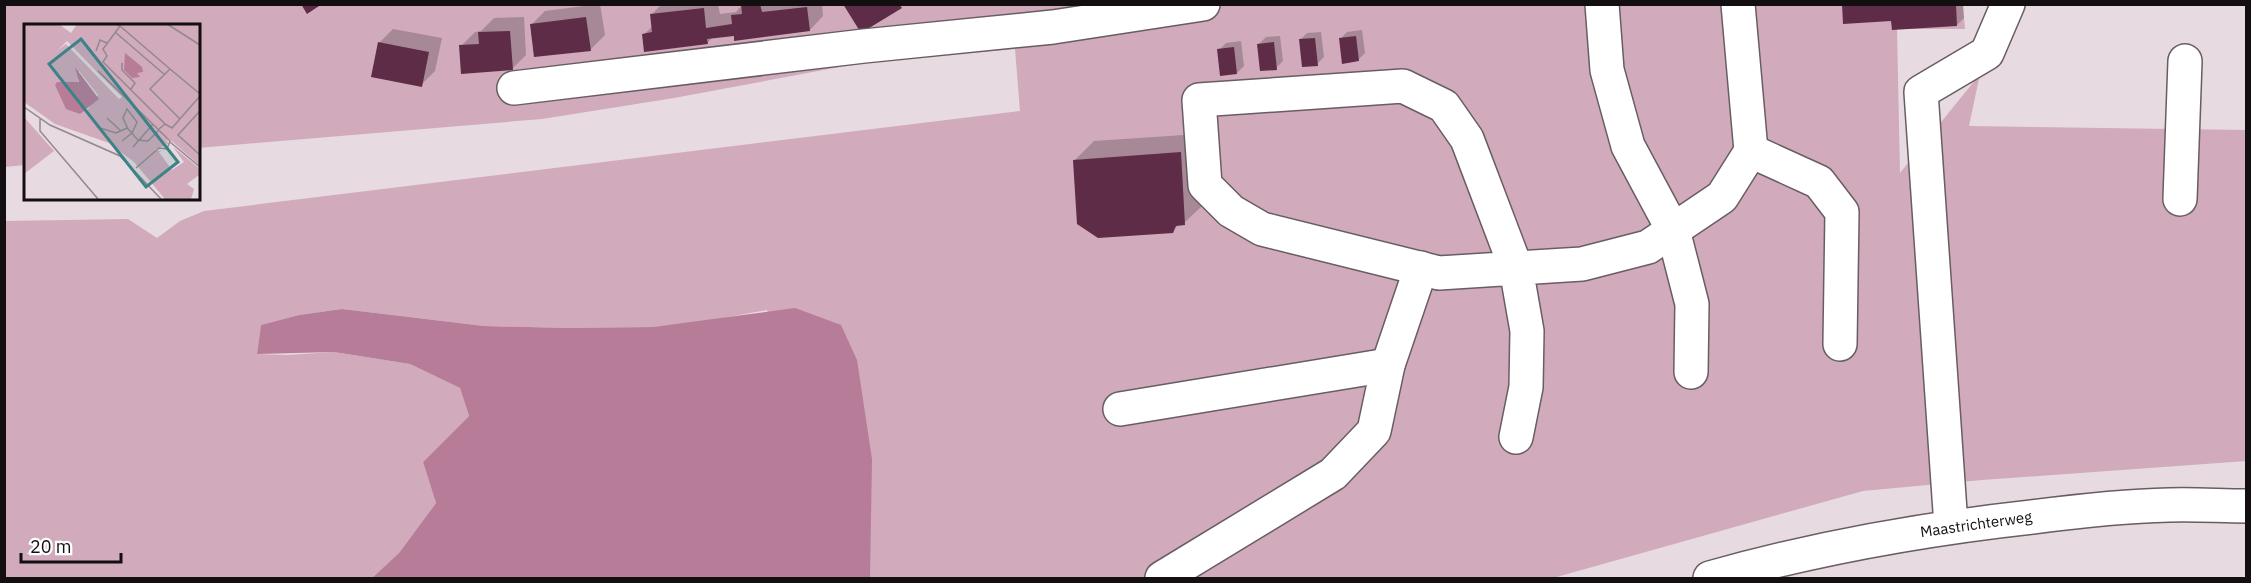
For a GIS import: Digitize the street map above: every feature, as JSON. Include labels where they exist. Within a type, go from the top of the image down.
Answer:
[{"type":"main road","points":[[514,88],[864,46],[1053,27],[1203,4]]},
{"type":"main road","points":[[1602,4],[1607,70],[1628,146],[1673,230],[1692,304],[1691,372]]},
{"type":"main road","points":[[1516,437],[1527,387],[1527,331],[1516,268],[1467,139],[1443,106],[1403,86],[1199,100],[1205,185],[1231,211],[1262,229],[1439,273],[1516,268],[1582,264],[1648,247],[1722,197],[1751,151],[1738,4]]},
{"type":"main road","points":[[1951,526],[1921,92],[1988,53],[2008,4]]},
{"type":"main road","points":[[2180,199],[2185,61]]},
{"type":"main road","points":[[1751,151],[1819,183],[1842,212],[1840,344]]},
{"type":"main road","points":[[1162,579],[1333,474],[1374,431],[1388,365],[1421,268]]},
{"type":"main road","points":[[1120,409],[1388,365]]},
{"type":"main road","name":"Maastrichterweg","points":[[1710,579],[1778,560],[1863,541],[1951,526],[2065,513],[2169,505],[2247,506]]},
{"type":"shaded area","points":[[5,5],[1963,5],[1965,29],[1897,29],[1900,173],[1980,74],[1969,126],[2246,130],[2246,461],[1863,491],[1553,578],[870,578],[870,528],[767,310],[701,322],[653,327],[567,328],[484,326],[342,309],[299,315],[261,325],[257,354],[334,352],[410,364],[460,388],[469,416],[423,462],[436,503],[399,553],[372,578],[5,578],[4,221],[128,219],[157,238],[180,221],[204,211],[1020,111],[1015,49],[866,62],[674,98],[542,119],[200,148],[200,24],[24,24],[24,165],[5,167]]},
{"type":"shaded area","points":[[795,308],[841,325],[857,360],[872,459],[870,578],[372,578],[399,553],[436,503],[423,462],[469,416],[460,388],[410,364],[334,352],[257,354],[261,325],[299,315],[342,309],[484,326],[567,328],[653,327]]},
{"type":"building","points":[[301,4],[322,4],[307,14]]},
{"type":"building","points":[[741,4],[760,4],[762,12],[807,7],[810,31],[734,41],[734,36],[707,39],[708,44],[644,52],[642,34],[652,32],[650,14],[704,8],[706,28],[732,24],[731,15],[742,14]]},
{"type":"building","points":[[843,4],[899,4],[902,8],[861,33]]},
{"type":"building","points":[[1842,4],[1956,4],[1957,26],[1892,30],[1891,21],[1843,24]]},
{"type":"building","points":[[586,17],[591,51],[534,57],[530,24]]},
{"type":"building","points":[[510,31],[513,70],[461,74],[459,45],[479,44],[478,32]]},
{"type":"building","points":[[1356,36],[1359,61],[1342,64],[1339,38]]},
{"type":"building","points":[[1315,38],[1318,66],[1302,67],[1299,39]]},
{"type":"building","points":[[378,42],[429,52],[422,87],[371,77]]},
{"type":"building","points":[[1274,42],[1277,70],[1260,71],[1257,44]]},
{"type":"building","points":[[1234,47],[1237,74],[1220,76],[1217,49]]},
{"type":"building","points":[[1181,152],[1185,225],[1176,226],[1173,233],[1098,238],[1077,224],[1073,160]]}]
